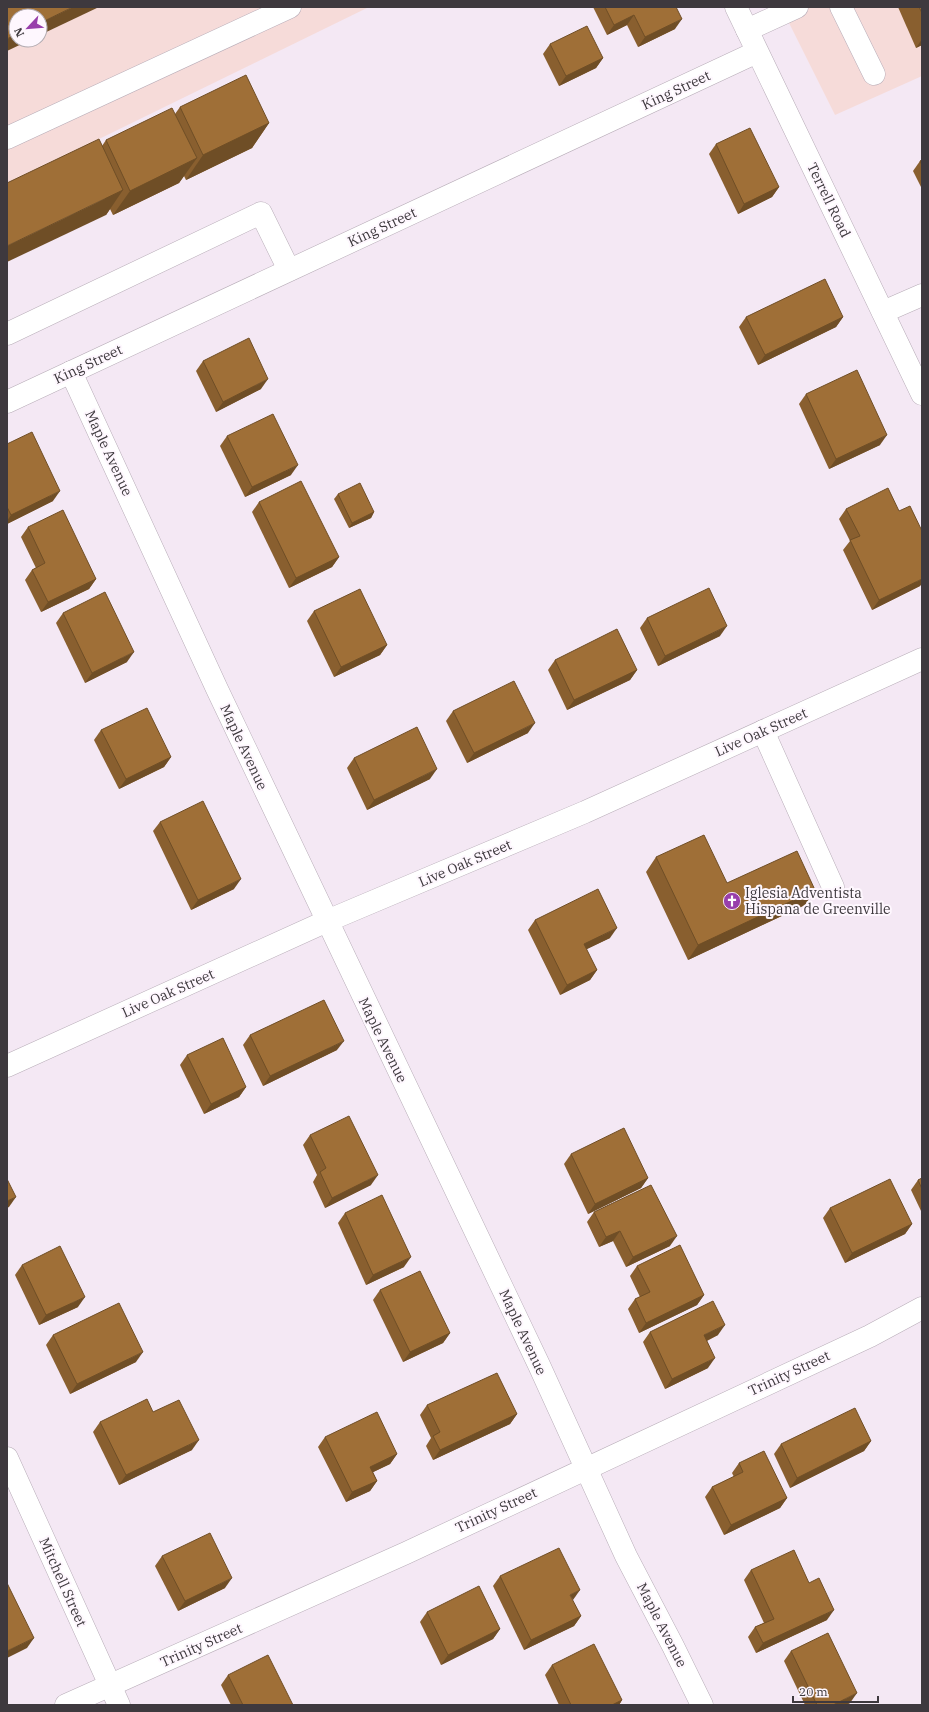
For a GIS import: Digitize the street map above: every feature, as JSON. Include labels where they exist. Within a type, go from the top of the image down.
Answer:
[{"type":"street","points":[[7,138],[290,7]]},
{"type":"street","name":"Terrell Road","points":[[736,7],[922,394]]},
{"type":"street","points":[[747,30],[797,7]]},
{"type":"street","points":[[841,7],[874,74]]},
{"type":"street","name":"King Street","points":[[7,402],[757,52]]},
{"type":"street","points":[[7,334],[261,213],[290,270]]},
{"type":"street","points":[[883,312],[922,295]]},
{"type":"street","name":"Maple Avenue","points":[[72,372],[217,689],[586,1468],[626,1556],[702,1705]]},
{"type":"street","name":"Live Oak Street","points":[[7,1066],[327,921],[585,812],[922,659]]},
{"type":"street","points":[[763,731],[832,887]]},
{"type":"street","name":"Trinity Street","points":[[66,1705],[406,1553],[870,1336],[922,1308]]},
{"type":"street","name":"Mitchell Street","points":[[7,1458],[120,1705]]},
{"type":"shaded area","points":[[7,7],[369,7],[7,184]]},
{"type":"shaded area","points":[[781,7],[922,7],[922,76],[835,115]]},
{"type":"building","points":[[7,7],[73,7],[48,19],[48,8],[8,8],[7,39]]},
{"type":"building","points":[[605,7],[676,7],[682,19],[645,37],[634,15],[614,25]]},
{"type":"building","points":[[587,26],[603,58],[566,76],[550,44]]},
{"type":"building","points":[[246,75],[269,123],[203,155],[180,107]]},
{"type":"building","points":[[172,108],[197,158],[130,191],[106,140]]},
{"type":"building","points":[[750,128],[779,187],[744,204],[716,144]]},
{"type":"building","points":[[99,139],[123,190],[7,246],[7,183]]},
{"type":"building","points":[[825,279],[843,317],[765,355],[746,317]]},
{"type":"building","points":[[249,338],[268,379],[223,402],[203,361]]},
{"type":"building","points":[[857,370],[887,435],[836,459],[806,394]]},
{"type":"building","points":[[273,414],[298,465],[252,487],[227,436]]},
{"type":"building","points":[[32,432],[60,491],[11,515],[7,507],[7,444]]},
{"type":"building","points":[[301,481],[339,557],[296,578],[259,502]]},
{"type":"building","points":[[360,483],[374,512],[352,523],[338,494]]},
{"type":"building","points":[[888,488],[899,511],[910,506],[922,531],[922,579],[879,600],[850,540],[860,536],[846,509]]},
{"type":"building","points":[[63,510],[96,579],[48,602],[32,570],[45,563],[28,527]]},
{"type":"building","points":[[709,588],[727,626],[665,656],[647,618]]},
{"type":"building","points":[[360,589],[387,645],[341,667],[314,611]]},
{"type":"building","points":[[105,592],[134,652],[92,673],[63,613]]},
{"type":"building","points":[[617,629],[637,670],[574,700],[555,660]]},
{"type":"building","points":[[514,681],[535,723],[474,753],[453,711]]},
{"type":"building","points":[[147,708],[171,757],[126,779],[101,730]]},
{"type":"building","points":[[417,727],[437,769],[374,800],[354,758]]},
{"type":"building","points":[[203,801],[241,879],[198,900],[160,822]]},
{"type":"building","name":"Iglesia Adventista Hispana de Greenville","points":[[704,835],[727,883],[797,851],[815,890],[698,945],[656,857]]},
{"type":"building","points":[[598,889],[617,928],[584,944],[597,970],[567,985],[535,920]]},
{"type":"building","points":[[324,1000],[344,1041],[270,1076],[250,1035]]},
{"type":"building","points":[[223,1038],[246,1087],[211,1104],[187,1055]]},
{"type":"building","points":[[349,1116],[378,1175],[332,1198],[320,1172],[326,1168],[310,1135]]},
{"type":"building","points":[[624,1128],[648,1178],[595,1204],[571,1154]]},
{"type":"building","points":[[922,1178],[922,1189],[918,1180]]},
{"type":"building","points":[[7,1179],[16,1197],[7,1201]]},
{"type":"building","points":[[890,1179],[912,1224],[852,1253],[830,1208]]},
{"type":"building","points":[[651,1185],[677,1236],[633,1257],[620,1231],[606,1237],[594,1212]]},
{"type":"building","points":[[382,1195],[411,1257],[373,1275],[345,1213]]},
{"type":"building","points":[[680,1245],[704,1295],[646,1323],[635,1299],[650,1292],[637,1266]]},
{"type":"building","points":[[60,1246],[85,1297],[46,1315],[22,1265]]},
{"type":"building","points":[[420,1271],[450,1333],[410,1352],[380,1290]]},
{"type":"building","points":[[713,1301],[725,1325],[704,1335],[715,1358],[672,1379],[650,1332]]},
{"type":"building","points":[[119,1303],[143,1352],[77,1384],[53,1335]]},
{"type":"building","points":[[497,1373],[517,1414],[440,1450],[433,1436],[440,1432],[427,1405]]},
{"type":"building","points":[[147,1399],[153,1412],[179,1400],[199,1440],[126,1475],[100,1422]]},
{"type":"building","points":[[855,1408],[871,1441],[797,1478],[781,1444]]},
{"type":"building","points":[[377,1412],[397,1454],[370,1467],[377,1481],[352,1492],[325,1437]]},
{"type":"building","points":[[764,1451],[787,1498],[731,1525],[712,1487],[743,1472],[739,1463]]},
{"type":"building","points":[[210,1533],[232,1578],[185,1601],[162,1556]]},
{"type":"building","points":[[559,1548],[580,1590],[570,1595],[581,1616],[531,1640],[500,1576]]},
{"type":"building","points":[[794,1550],[809,1583],[819,1578],[834,1610],[763,1643],[755,1627],[774,1619],[751,1570]]},
{"type":"building","points":[[7,1583],[34,1638],[7,1651]]},
{"type":"building","points":[[479,1586],[500,1629],[448,1655],[427,1612]]},
{"type":"building","points":[[828,1633],[857,1693],[833,1705],[817,1705],[791,1651]]},
{"type":"building","points":[[594,1644],[622,1700],[612,1705],[571,1705],[552,1665]]},
{"type":"building","points":[[268,1655],[293,1705],[243,1705],[228,1675]]},
{"type":"place","name":"Iglesia Adventista Hispana de Greenville","points":[[732,901]]}]
